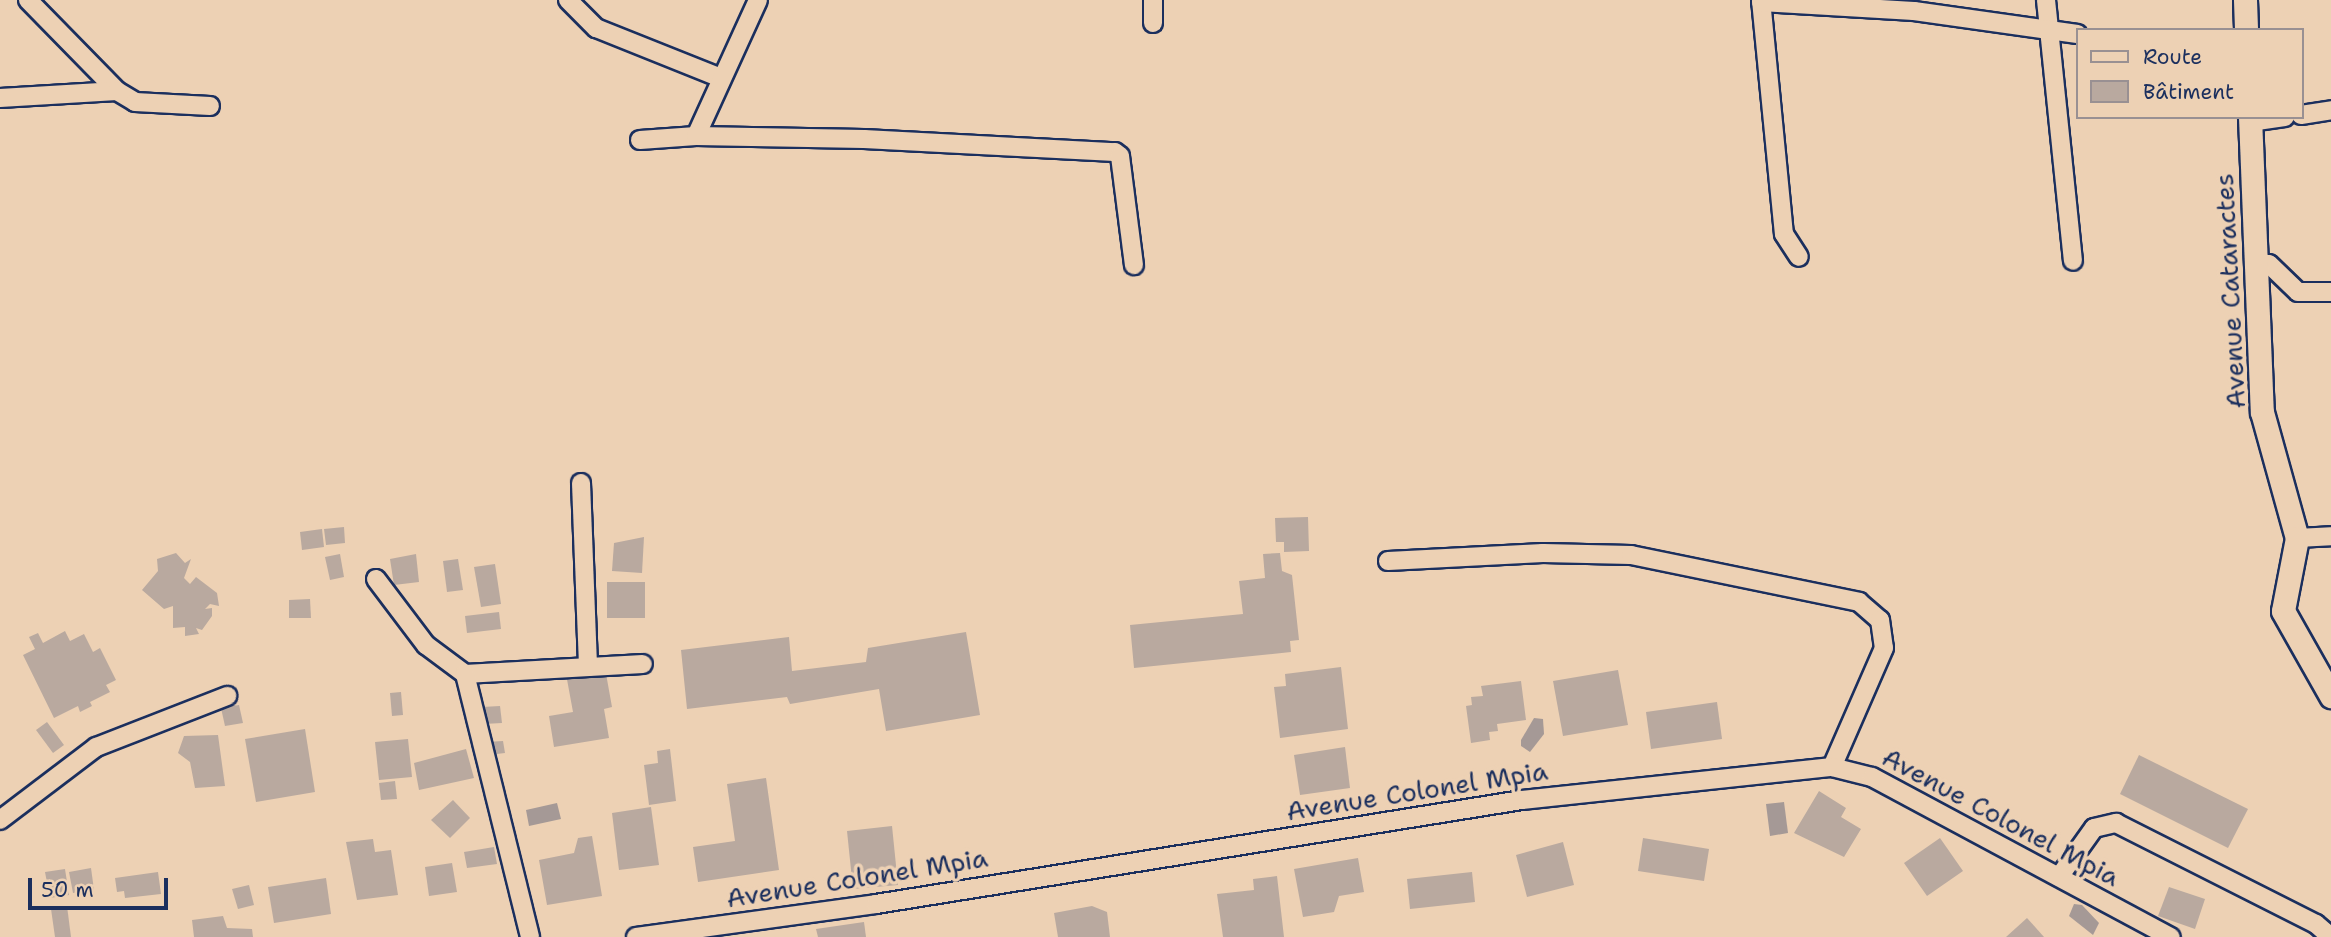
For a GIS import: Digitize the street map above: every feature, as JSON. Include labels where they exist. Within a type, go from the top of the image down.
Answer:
[{"type":"street","points":[[28,0],[117,91],[135,102],[210,106]]},
{"type":"street","points":[[568,0],[596,28],[721,78]]},
{"type":"street","points":[[695,136],[758,0]]},
{"type":"street","points":[[1153,0],[1153,23]]},
{"type":"street","points":[[2046,0],[2073,261]]},
{"type":"street","points":[[2245,0],[2246,28]]},
{"type":"street","points":[[1799,257],[1784,234],[1761,1],[1914,11],[2076,34]]},
{"type":"street","points":[[0,98],[117,91]]},
{"type":"street","points":[[2303,115],[2331,110]]},
{"type":"street","name":"Avenue Cataractes","points":[[2250,120],[2262,412],[2297,538],[2283,611],[2331,696]]},
{"type":"street","points":[[640,140],[695,136],[1115,152],[1120,156],[1134,265]]},
{"type":"street","points":[[2254,262],[2269,264],[2298,292],[2331,292]]},
{"type":"street","points":[[581,483],[587,667]]},
{"type":"street","points":[[2297,538],[2331,536]]},
{"type":"street","points":[[1388,561],[1542,553],[1631,555],[1859,602],[1880,620],[1884,648],[1832,768]]},
{"type":"street","points":[[376,579],[426,645],[465,674],[530,937]]},
{"type":"street","points":[[465,674],[643,664]]},
{"type":"street","points":[[0,820],[96,747],[227,696]]},
{"type":"street","name":"Avenue Colonel Mpia","points":[[636,937],[876,904],[1522,800],[1832,768],[1872,778],[2172,937]]},
{"type":"street","points":[[2059,877],[2094,828],[2116,823],[2316,923],[2331,937]]},
{"type":"shaded area","points":[[1534,718],[1543,719],[1544,734],[1530,752],[1521,746],[1521,740]]},
{"type":"shaded area","points":[[1784,802],[1788,833],[1770,836],[1766,804]]},
{"type":"shaded area","points":[[557,803],[561,819],[529,826],[526,810]]},
{"type":"shaded area","points":[[2074,904],[2082,905],[2099,923],[2093,935],[2069,916]]},
{"type":"building","points":[[1308,517],[1309,551],[1284,552],[1284,542],[1276,542],[1275,518]]},
{"type":"building","points":[[344,527],[345,543],[326,545],[324,529]]},
{"type":"building","points":[[322,529],[324,547],[302,550],[300,532]]},
{"type":"building","points":[[644,537],[642,573],[612,571],[614,543]]},
{"type":"building","points":[[176,553],[185,563],[191,559],[184,578],[190,584],[196,577],[217,593],[219,606],[210,604],[205,609],[212,608],[212,616],[202,630],[196,628],[199,634],[185,636],[185,627],[173,628],[173,606],[164,609],[142,590],[158,571],[157,559]]},
{"type":"building","points":[[1280,553],[1282,571],[1292,575],[1299,640],[1290,641],[1291,652],[1134,668],[1130,625],[1243,614],[1239,581],[1265,578],[1263,554]]},
{"type":"building","points":[[340,554],[344,577],[330,580],[325,557]]},
{"type":"building","points":[[416,554],[419,582],[394,585],[390,559]]},
{"type":"building","points":[[458,559],[463,590],[447,592],[443,561]]},
{"type":"building","points":[[495,564],[501,604],[481,607],[474,567]]},
{"type":"building","points":[[607,582],[645,582],[645,618],[607,618]]},
{"type":"building","points":[[310,599],[311,618],[289,618],[289,600]]},
{"type":"building","points":[[499,612],[501,629],[467,633],[465,616]]},
{"type":"building","points":[[65,631],[70,641],[84,634],[93,652],[100,648],[116,680],[106,685],[110,692],[90,702],[92,706],[80,712],[78,706],[54,718],[23,655],[35,649],[29,637],[38,633],[43,643]]},
{"type":"building","points":[[966,632],[980,715],[886,731],[879,689],[790,704],[787,697],[687,709],[681,650],[789,637],[792,671],[866,662],[868,648]]},
{"type":"building","points":[[1341,667],[1348,729],[1280,738],[1274,687],[1286,686],[1285,674]]},
{"type":"building","points":[[605,668],[612,707],[604,709],[609,738],[554,747],[549,716],[573,712],[566,674]]},
{"type":"building","points":[[1618,670],[1628,725],[1563,736],[1553,681]]},
{"type":"building","points":[[1521,681],[1526,720],[1497,724],[1498,731],[1489,732],[1490,740],[1471,743],[1466,706],[1472,705],[1471,697],[1483,696],[1481,686]]},
{"type":"building","points":[[401,692],[403,715],[392,716],[390,693]]},
{"type":"building","points":[[1717,702],[1722,739],[1651,749],[1646,712]]},
{"type":"building","points":[[239,705],[243,723],[225,726],[221,708]]},
{"type":"building","points":[[500,706],[502,723],[484,724],[482,707]]},
{"type":"building","points":[[47,722],[64,745],[53,753],[36,730]]},
{"type":"building","points":[[305,729],[315,792],[256,802],[245,739]]},
{"type":"building","points":[[218,735],[225,786],[195,788],[190,762],[178,753],[184,736]]},
{"type":"building","points":[[408,739],[412,777],[379,780],[375,742]]},
{"type":"building","points":[[503,741],[505,753],[488,755],[486,742]]},
{"type":"building","points":[[1345,747],[1350,788],[1300,795],[1294,755]]},
{"type":"building","points":[[466,749],[474,778],[419,790],[414,763]]},
{"type":"building","points":[[670,749],[676,801],[649,805],[644,765],[658,763],[657,751]]},
{"type":"building","points":[[2139,755],[2248,809],[2228,848],[2120,794]]},
{"type":"building","points":[[766,778],[779,870],[698,882],[693,847],[735,841],[727,784]]},
{"type":"building","points":[[395,781],[397,799],[381,800],[379,783]]},
{"type":"building","points":[[1819,791],[1846,808],[1841,817],[1861,829],[1844,857],[1794,833]]},
{"type":"building","points":[[453,800],[470,818],[450,838],[431,820]]},
{"type":"building","points":[[651,807],[659,865],[619,870],[612,813]]},
{"type":"building","points":[[892,826],[898,885],[853,889],[847,831]]},
{"type":"building","points":[[592,836],[602,896],[547,905],[539,860],[574,853],[578,838]]},
{"type":"building","points":[[1643,838],[1709,849],[1704,881],[1638,871]]},
{"type":"building","points":[[1940,838],[1963,871],[1927,896],[1904,863]]},
{"type":"building","points":[[373,839],[375,852],[391,850],[398,895],[357,900],[346,842]]},
{"type":"building","points":[[1563,842],[1574,885],[1527,897],[1516,855]]},
{"type":"building","points":[[494,847],[497,864],[467,868],[464,852]]},
{"type":"building","points":[[1358,858],[1364,892],[1339,896],[1334,912],[1303,917],[1294,869]]},
{"type":"building","points":[[452,863],[457,892],[429,896],[425,867]]},
{"type":"building","points":[[91,868],[94,890],[73,893],[69,872]]},
{"type":"building","points":[[65,869],[69,895],[50,898],[45,872]]},
{"type":"building","points":[[158,872],[161,894],[125,898],[124,891],[117,892],[115,878]]},
{"type":"building","points":[[1472,872],[1475,902],[1410,909],[1407,879]]},
{"type":"building","points":[[1277,876],[1284,937],[1223,937],[1217,894],[1254,890],[1253,879]]},
{"type":"building","points":[[326,878],[331,914],[274,923],[268,887]]},
{"type":"building","points":[[249,885],[254,905],[238,909],[232,889]]},
{"type":"building","points":[[2169,887],[2205,899],[2195,929],[2158,916]]},
{"type":"building","points":[[67,906],[71,937],[55,937],[51,909]]},
{"type":"building","points":[[1092,906],[1107,912],[1110,937],[1058,937],[1054,913]]},
{"type":"building","points":[[223,916],[227,928],[252,929],[253,937],[194,937],[192,920]]},
{"type":"building","points":[[2027,918],[2044,937],[2006,937]]},
{"type":"building","points":[[864,922],[866,937],[818,937],[816,929]]}]
